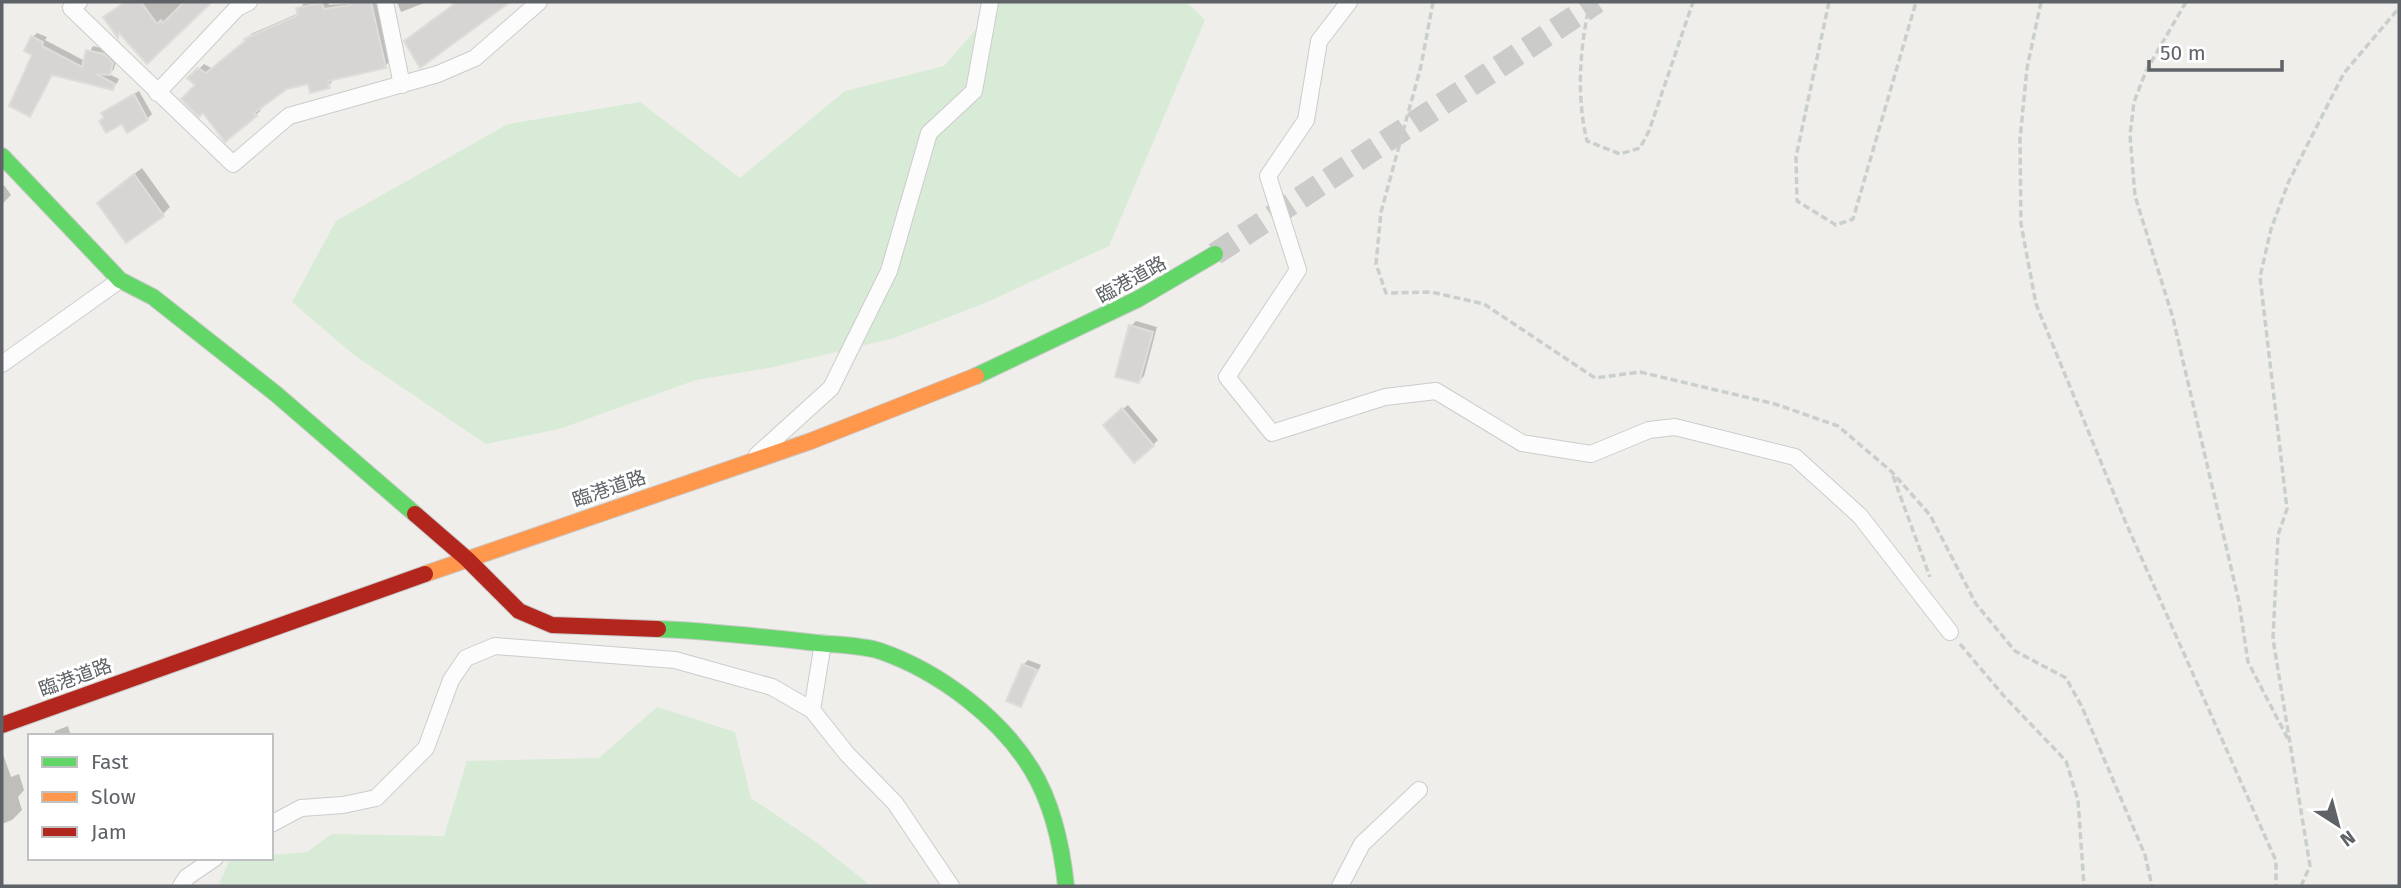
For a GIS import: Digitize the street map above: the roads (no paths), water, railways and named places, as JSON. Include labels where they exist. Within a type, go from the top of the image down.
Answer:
[{"type":"street","points":[[79,2],[71,8],[233,164],[289,116],[438,74],[475,58],[539,2]]},
{"type":"street","points":[[385,2],[402,85]]},
{"type":"street","points":[[750,462],[831,388],[889,271],[929,133],[974,91],[990,2]]},
{"type":"street","points":[[1349,2],[1319,41],[1306,120],[1268,176],[1298,270],[1227,377],[1272,433],[1385,397],[1436,391],[1522,443],[1591,454],[1649,429],[1675,427],[1796,457],[1860,516],[1950,632]]},
{"type":"street","points":[[157,93],[240,4]]},
{"type":"street","points":[[2,156],[120,280],[153,297],[276,394],[467,559],[519,611],[552,625],[713,631],[877,650],[915,665],[955,689],[985,712],[1032,770],[1062,846],[1066,886]]},
{"type":"street","name":"臨港道路","points":[[2,725],[467,559],[750,462],[962,383],[1078,332],[1215,254]]},
{"type":"street","points":[[2,364],[120,280]]},
{"type":"street","points":[[812,710],[823,643]]},
{"type":"street","points":[[273,823],[302,808],[343,805],[376,798],[426,748],[451,680],[466,658],[495,646],[675,660],[772,687],[812,710],[846,754],[895,803],[951,886]]},
{"type":"street","points":[[1340,886],[1362,844],[1419,790]]},
{"type":"street","points":[[181,886],[187,877],[212,860]]},
{"type":"tunnel","points":[[1215,254],[1597,2]]}]
